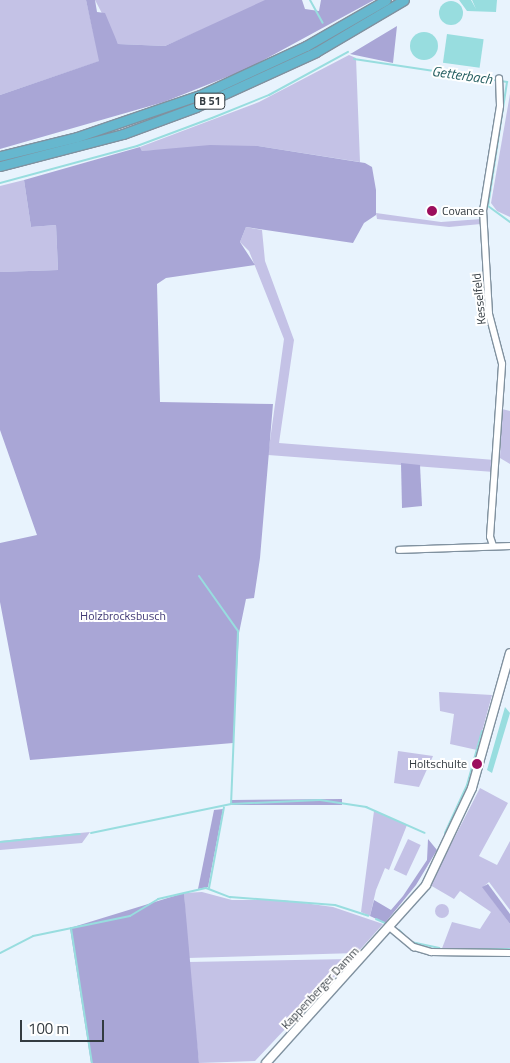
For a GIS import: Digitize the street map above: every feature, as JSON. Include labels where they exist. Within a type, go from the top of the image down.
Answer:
[{"type":"highway","name":"B 51","points":[[0,156],[85,135],[200,95],[299,50],[386,0]]},
{"type":"highway","name":"B 51","points":[[0,166],[114,136],[196,107],[316,52],[404,0]]},
{"type":"main road","name":"Kappenberger Damm","points":[[266,1063],[391,928],[426,885],[458,824],[478,771],[510,653]]},
{"type":"street","name":"Kesselfeld","points":[[493,546],[490,523],[502,364],[489,314],[483,211],[500,106],[499,80]]},
{"type":"street","points":[[399,550],[510,546]]},
{"type":"street","points":[[391,928],[414,947],[431,952],[510,953]]},
{"type":"shaded area","points":[[0,0],[86,0],[100,61],[0,95]]},
{"type":"shaded area","points":[[95,0],[265,0],[265,2],[165,46],[118,44]]},
{"type":"shaded area","points":[[459,0],[471,0],[476,9],[472,0],[497,0],[496,12],[467,11]]},
{"type":"shaded area","points":[[451,1],[456,2],[462,8],[462,18],[456,24],[451,25],[446,24],[440,18],[439,13],[440,8],[446,2]]},
{"type":"shaded area","points":[[424,32],[434,36],[438,46],[434,56],[424,60],[414,56],[410,46],[414,36]]},
{"type":"shaded area","points":[[447,34],[484,39],[480,68],[443,63]]},
{"type":"shaded area","points":[[349,55],[356,58],[360,162],[258,146],[142,151],[140,147],[259,102]]},
{"type":"shaded area","points":[[510,94],[510,217],[497,211],[491,203]]},
{"type":"shaded area","points":[[24,180],[31,227],[56,225],[58,270],[0,272],[0,186]]},
{"type":"shaded area","points":[[376,213],[441,222],[481,219],[481,224],[449,227],[377,219]]},
{"type":"shaded area","points":[[246,227],[262,230],[265,261],[294,340],[279,443],[495,460],[494,472],[268,455],[284,339],[249,251],[240,242]]},
{"type":"shaded area","points":[[502,409],[510,411],[510,464],[500,458]]},
{"type":"shaded area","points":[[439,692],[492,695],[477,750],[450,744],[454,714],[440,711]]},
{"type":"shaded area","points":[[505,707],[510,713],[492,773],[487,770]]},
{"type":"shaded area","points":[[398,751],[433,756],[419,787],[394,783]]},
{"type":"shaded area","points":[[480,788],[508,803],[479,856],[497,865],[510,841],[510,910],[489,882],[483,887],[510,924],[510,951],[441,951],[452,922],[480,929],[491,912],[460,891],[454,899],[430,885]]},
{"type":"shaded area","points":[[374,811],[407,825],[389,870],[385,868],[376,890],[370,916],[361,912]]},
{"type":"shaded area","points":[[90,832],[82,843],[0,850],[0,841]]},
{"type":"shaded area","points":[[408,839],[421,845],[406,876],[394,870]]},
{"type":"shaded area","points":[[202,892],[232,900],[282,900],[333,907],[383,924],[357,953],[188,958],[184,893]]},
{"type":"shaded area","points":[[439,904],[445,904],[449,911],[445,918],[439,918],[435,914],[435,908]]},
{"type":"shaded area","points":[[351,959],[255,1061],[199,1063],[188,962]]},
{"type":"green space","points":[[86,0],[95,0],[97,12],[105,13],[118,44],[165,46],[265,0],[302,0],[305,9],[319,11],[321,0],[374,0],[247,69],[164,102],[0,149],[0,95],[99,61]]},
{"type":"green space","points":[[397,26],[393,63],[350,54],[352,53]]},
{"type":"green space","name":"Holzbrocksbusch","points":[[210,145],[258,146],[365,163],[372,167],[376,190],[376,215],[364,223],[353,243],[246,227],[240,242],[255,265],[166,278],[157,284],[160,402],[273,404],[260,558],[254,598],[246,599],[239,633],[233,743],[30,760],[0,602],[0,543],[37,535],[0,430],[0,272],[58,270],[56,225],[31,227],[24,180],[140,147],[142,151]]},
{"type":"green space","points":[[401,463],[420,465],[422,506],[402,508]]},
{"type":"green space","points":[[342,799],[342,805],[232,805],[232,800]]},
{"type":"green space","points":[[223,809],[208,887],[198,889],[214,810]]},
{"type":"green space","points":[[428,839],[437,850],[416,885],[385,923],[370,916],[374,900],[391,910],[403,896],[427,860]]},
{"type":"green space","points":[[488,884],[510,914],[510,924],[482,887]]},
{"type":"green space","points":[[184,893],[199,1063],[91,1063],[70,928]]},
{"type":"waterway","name":"Getterbach","points":[[310,0],[323,23]]},
{"type":"waterway","points":[[0,183],[137,146],[212,118],[269,95],[348,52]]},
{"type":"waterway","name":"Getterbach","points":[[354,59],[507,82],[488,206],[510,222]]},
{"type":"waterway","points":[[199,576],[238,631],[231,803]]},
{"type":"waterway","points":[[445,833],[467,785],[482,731]]},
{"type":"waterway","points":[[91,833],[231,804],[320,800],[366,807],[425,833]]},
{"type":"waterway","points":[[209,888],[224,807]]},
{"type":"waterway","points":[[0,842],[80,834]]},
{"type":"waterway","points":[[0,953],[33,936],[130,916],[158,899],[206,888],[230,897],[335,905],[368,916]]},
{"type":"waterway","points":[[376,919],[387,924]]},
{"type":"waterway","points":[[71,928],[92,1063]]},
{"type":"waterway","points":[[399,930],[404,935]]},
{"type":"waterway","points":[[411,942],[439,948]]},
{"type":"waterway","points":[[444,949],[510,949]]},
{"type":"place","name":"Covance","points":[[432,211]]},
{"type":"place","name":"Holtschulte","points":[[477,764]]}]
